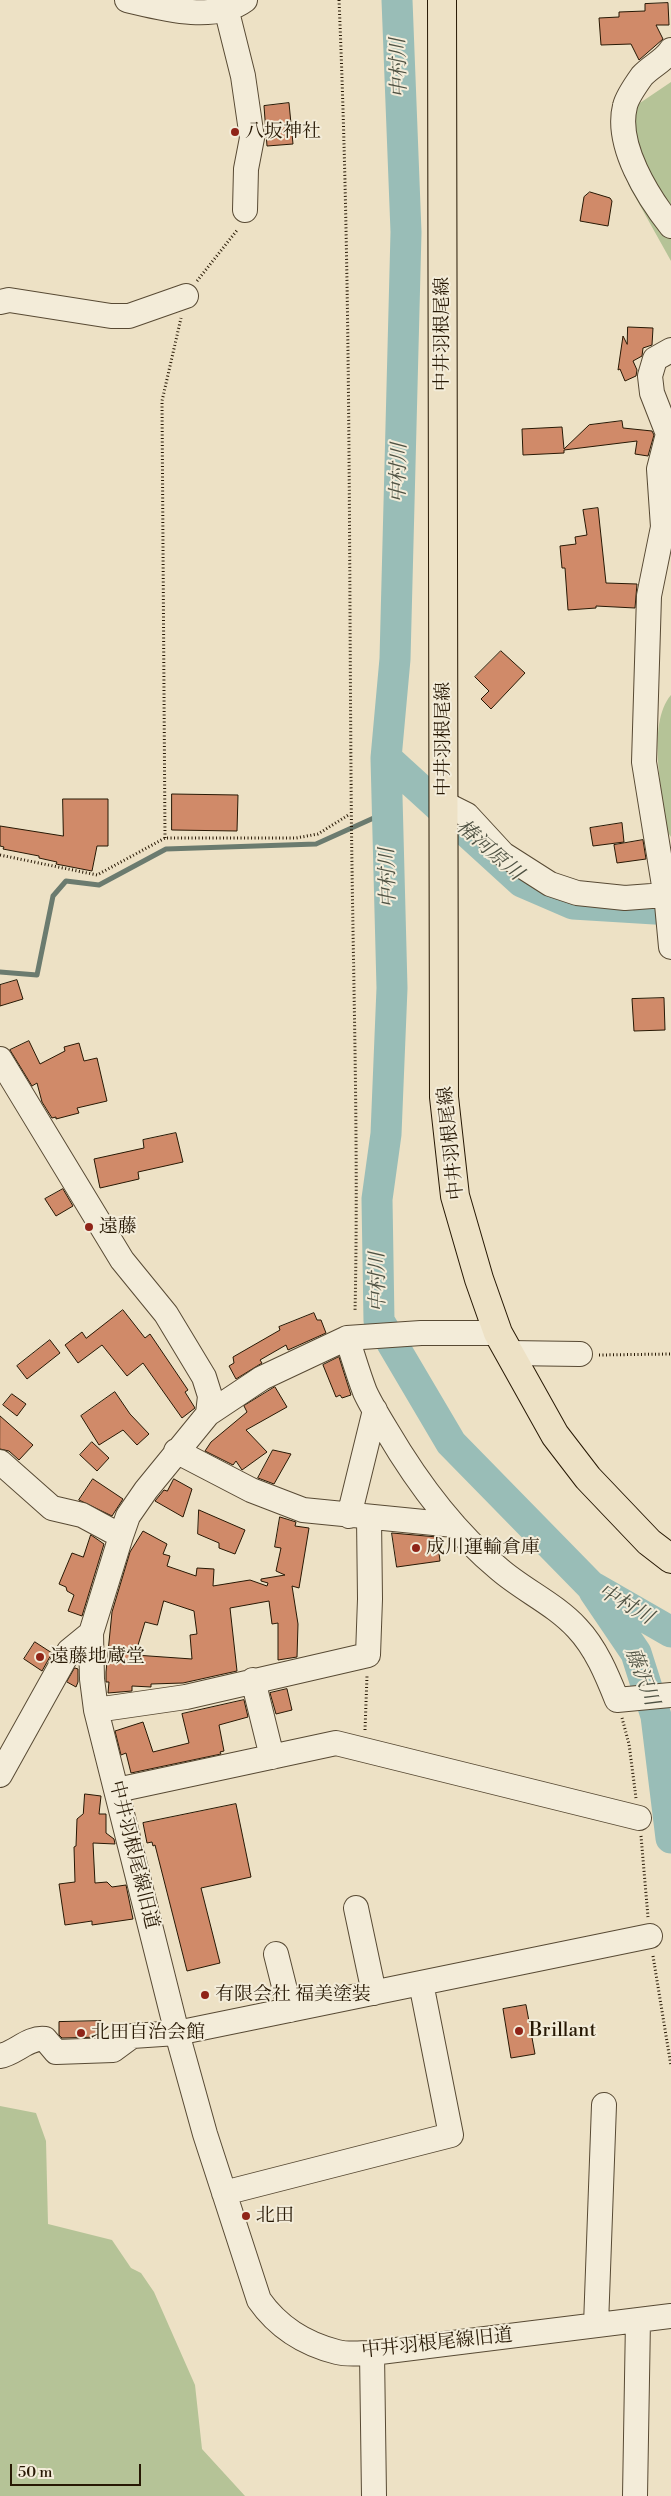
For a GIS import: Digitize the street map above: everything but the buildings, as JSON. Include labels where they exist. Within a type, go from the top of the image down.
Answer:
[{"type":"main road","name":"中井羽根尾線","points":[[442,0],[445,804],[444,1097],[455,1196],[479,1278],[504,1343],[555,1435],[588,1478],[649,1542],[671,1559]]},
{"type":"street","points":[[128,0],[172,10],[210,12],[235,4],[252,138],[246,169],[245,210]]},
{"type":"street","points":[[671,50],[663,60],[643,75],[625,106],[624,138],[636,168],[655,206],[671,226]]},
{"type":"street","points":[[0,302],[10,300],[111,316],[129,316],[186,296]]},
{"type":"street","points":[[670,941],[666,900],[644,762],[649,596],[663,527],[660,468],[668,448],[668,434],[652,393],[650,376],[655,359],[671,350]]},
{"type":"street","points":[[445,804],[467,815],[502,854],[550,884],[577,894],[666,900]]},
{"type":"street","points":[[0,1059],[122,1260],[166,1314],[204,1377],[210,1396],[208,1414]]},
{"type":"street","points":[[580,1354],[421,1333],[352,1337],[365,1393],[374,1410],[399,1452],[428,1493],[454,1525],[499,1569],[552,1607],[577,1628],[593,1650],[617,1700],[671,1696]]},
{"type":"street","name":"中井羽根尾線旧道","points":[[352,1337],[262,1378],[208,1414],[176,1451],[133,1510],[121,1536],[91,1633],[92,1679],[96,1710],[177,2033],[205,2134],[224,2193],[259,2300],[271,2317],[287,2330],[338,2352],[372,2353],[671,2316]]},
{"type":"street","points":[[96,1710],[186,1697],[253,1680],[368,1656],[370,1599],[359,1517],[374,1410]]},
{"type":"street","points":[[176,1451],[251,1490],[295,1507],[359,1517],[454,1525]]},
{"type":"street","points":[[0,1462],[52,1508],[82,1515],[121,1536]]},
{"type":"street","points":[[0,1775],[69,1651],[91,1633]]},
{"type":"street","points":[[253,1680],[272,1757]]},
{"type":"street","points":[[117,1790],[336,1743],[639,1818]]},
{"type":"street","points":[[356,1908],[374,1993]]},
{"type":"street","points":[[0,2056],[11,2054],[35,2038],[45,2038],[56,2052],[69,2054],[113,2050],[132,2036],[177,2033],[650,1936]]},
{"type":"street","points":[[276,1954],[290,2010]]},
{"type":"street","points":[[224,2193],[451,2135],[421,1983]]},
{"type":"street","points":[[596,2325],[604,2105]]},
{"type":"street","points":[[635,2496],[638,2320]]},
{"type":"street","points":[[372,2353],[374,2496]]},
{"type":"path","points":[[339,0],[346,164],[351,813],[357,1195],[355,1312]]},
{"type":"path","points":[[165,838],[162,401],[186,296],[240,227],[245,210]]},
{"type":"path","points":[[0,855],[97,876],[165,838],[296,838],[318,834],[351,813]]},
{"type":"path","points":[[580,1354],[671,1354]]},
{"type":"path","points":[[364,1750],[368,1656]]},
{"type":"path","points":[[617,1700],[629,1744],[639,1818],[650,1936],[671,2066]]},
{"type":"green space","points":[[671,82],[671,261],[628,184],[634,107]]},
{"type":"green space","points":[[671,695],[671,837],[667,831],[662,799],[658,741],[659,723],[663,708]]},
{"type":"green space","points":[[0,2106],[36,2113],[46,2141],[48,2224],[112,2240],[131,2268],[141,2273],[154,2292],[195,2385],[202,2449],[245,2496],[0,2496]]},
{"type":"waterway","name":"中村川","points":[[397,0],[406,232],[395,659],[386,758],[392,988],[386,1134],[377,1199],[379,1321],[451,1443],[591,1586],[671,1632]]},
{"type":"waterway","name":"椿河原川","points":[[386,758],[522,882],[573,904],[671,910]]},
{"type":"waterway","points":[[0,972],[37,975],[53,896],[66,881],[99,885],[166,849],[316,844],[387,812]]},
{"type":"waterway","name":"藤沢川","points":[[594,1591],[636,1653],[656,1716],[671,1838]]},
{"type":"place","name":"八坂神社","points":[[235,132]]},
{"type":"place","name":"遠藤","points":[[89,1227]]},
{"type":"place","name":"成川運輸倉庫","points":[[416,1548]]},
{"type":"place","name":"遠藤地蔵堂","points":[[40,1657]]},
{"type":"place","name":"有限会社 福美塗装","points":[[205,1995]]},
{"type":"place","name":"Brillant","points":[[519,2031]]},
{"type":"place","name":"北田自治会館","points":[[81,2033]]},
{"type":"place","name":"北田","points":[[246,2216]]}]
